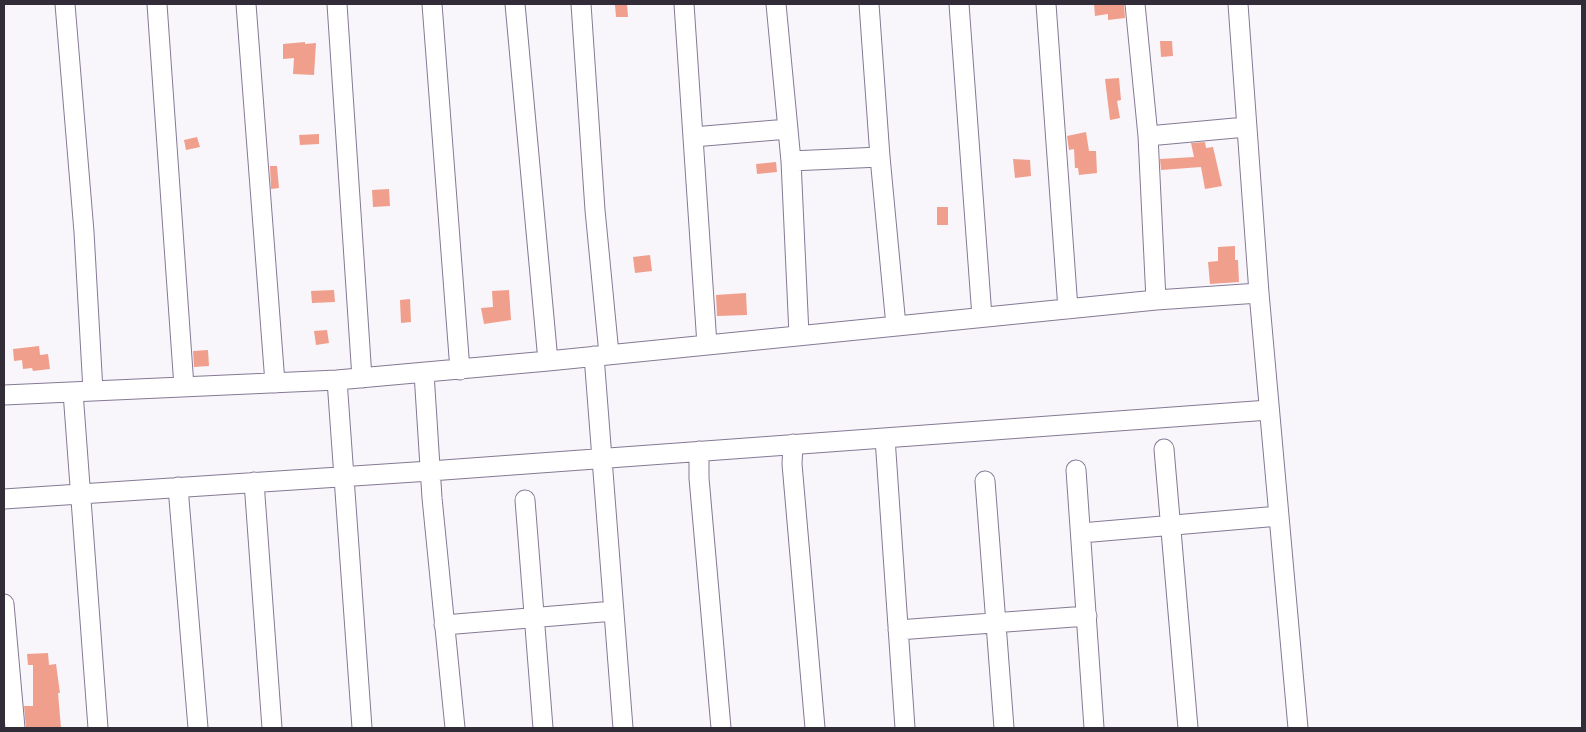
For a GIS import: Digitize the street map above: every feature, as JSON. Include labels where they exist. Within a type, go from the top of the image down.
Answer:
[{"type":"street","points":[[65,4],[84,232],[93,391]]},
{"type":"street","points":[[156,4],[184,387]]},
{"type":"street","points":[[246,4],[275,383]]},
{"type":"street","points":[[336,4],[362,378]]},
{"type":"street","points":[[432,4],[460,370]]},
{"type":"street","points":[[515,4],[548,361]]},
{"type":"street","points":[[582,4],[595,210],[601,355],[602,458],[624,728]]},
{"type":"street","points":[[684,4],[707,345]]},
{"type":"street","points":[[776,4],[791,161],[799,336]]},
{"type":"street","points":[[869,4],[880,156],[896,326]]},
{"type":"street","points":[[959,4],[982,317]]},
{"type":"street","points":[[1046,4],[1068,308]]},
{"type":"street","points":[[1135,4],[1148,136],[1156,300]]},
{"type":"street","points":[[1238,4],[1259,293],[1298,728]]},
{"type":"street","points":[[1148,136],[1246,127]]},
{"type":"street","points":[[693,137],[788,129]]},
{"type":"street","points":[[791,161],[880,156]]},
{"type":"street","points":[[4,395],[337,380],[424,373],[1068,308],[1259,293]]},
{"type":"street","points":[[424,373],[430,471],[454,728]]},
{"type":"street","points":[[337,380],[362,728]]},
{"type":"street","points":[[73,392],[98,728]]},
{"type":"street","points":[[4,499],[430,471],[1270,410]]},
{"type":"street","points":[[885,438],[905,728]]},
{"type":"street","points":[[793,444],[792,464],[815,728]]},
{"type":"street","points":[[1164,449],[1188,728]]},
{"type":"street","points":[[699,451],[699,478],[721,728]]},
{"type":"street","points":[[1076,470],[1094,728]]},
{"type":"street","points":[[985,481],[1004,728]]},
{"type":"street","points":[[254,482],[272,728]]},
{"type":"street","points":[[178,487],[198,728]]},
{"type":"street","points":[[525,500],[543,728]]},
{"type":"street","points":[[1081,533],[1279,516]]},
{"type":"street","points":[[4,604],[15,728]]},
{"type":"street","points":[[444,626],[614,611]]},
{"type":"street","points":[[898,630],[1087,616]]},
{"type":"building","points":[[627,4],[628,17],[616,17],[615,5]]},
{"type":"building","points":[[1094,4],[1124,4],[1125,18],[1108,20],[1108,14],[1095,16]]},
{"type":"building","points":[[1160,41],[1172,41],[1173,56],[1161,57]]},
{"type":"building","points":[[305,42],[305,44],[316,43],[314,75],[293,74],[294,58],[283,59],[283,44]]},
{"type":"building","points":[[1119,78],[1121,100],[1117,101],[1120,118],[1110,120],[1105,79]]},
{"type":"building","points":[[1086,132],[1089,151],[1096,151],[1097,173],[1079,175],[1078,168],[1075,168],[1074,149],[1069,150],[1067,136]]},
{"type":"building","points":[[319,134],[319,144],[300,145],[299,135]]},
{"type":"building","points":[[197,137],[200,147],[186,150],[184,140]]},
{"type":"building","points":[[1205,142],[1206,148],[1213,147],[1222,186],[1205,189],[1201,167],[1161,170],[1160,159],[1194,157],[1191,143]]},
{"type":"building","points":[[1013,159],[1030,160],[1031,176],[1015,178]]},
{"type":"building","points":[[776,162],[777,172],[757,174],[756,164]]},
{"type":"building","points":[[270,166],[277,166],[279,188],[271,189]]},
{"type":"building","points":[[389,189],[390,206],[373,207],[372,190]]},
{"type":"building","points":[[937,207],[948,207],[948,225],[937,225]]},
{"type":"building","points":[[1235,246],[1235,260],[1238,260],[1239,282],[1210,284],[1208,262],[1218,261],[1218,247]]},
{"type":"building","points":[[650,255],[652,271],[635,273],[633,257]]},
{"type":"building","points":[[334,290],[335,302],[312,303],[311,291]]},
{"type":"building","points":[[509,290],[511,320],[484,324],[481,308],[493,307],[492,291]]},
{"type":"building","points":[[746,293],[747,315],[717,316],[716,295]]},
{"type":"building","points":[[410,299],[411,322],[401,323],[400,300]]},
{"type":"building","points":[[327,330],[329,343],[316,345],[314,331]]},
{"type":"building","points":[[39,346],[40,355],[48,354],[50,369],[33,371],[32,368],[23,369],[22,360],[14,361],[13,349]]},
{"type":"building","points":[[208,350],[209,366],[194,367],[193,351]]},
{"type":"building","points":[[48,653],[49,665],[56,664],[60,693],[58,693],[61,728],[26,728],[24,706],[33,706],[33,665],[28,665],[27,654]]}]
